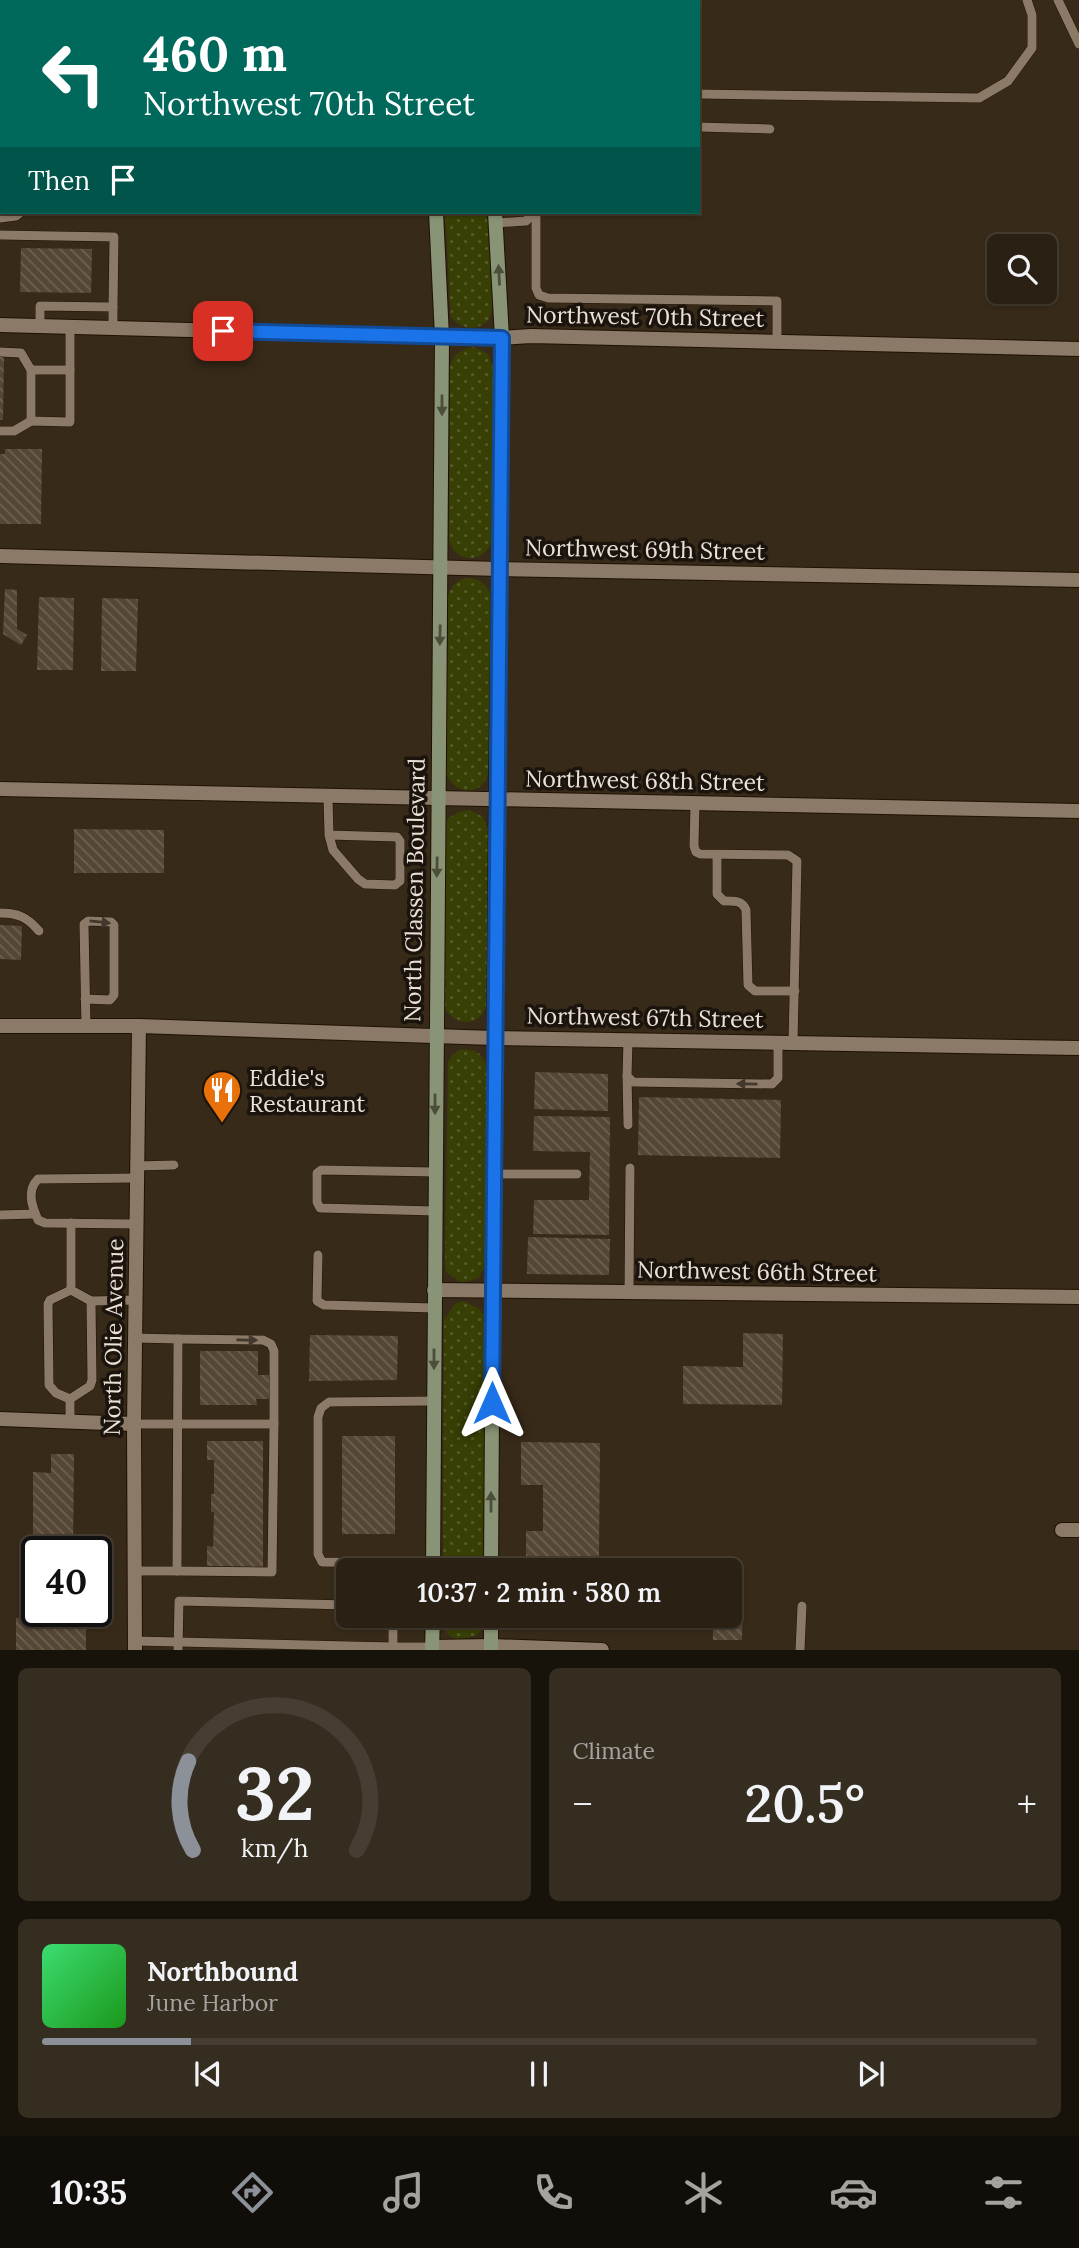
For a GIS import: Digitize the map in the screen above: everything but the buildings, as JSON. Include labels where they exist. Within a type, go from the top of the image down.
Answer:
[{"type":"street","name":"North Classen Boulevard","points":[[433,1558],[442,337],[436,214]]},
{"type":"street","points":[[491,1558],[502,338],[496,217]]},
{"type":"street","name":"Northwest 70th Street","points":[[0,325],[442,337],[502,338],[531,335],[1079,349]]},
{"type":"street","name":"Northwest 69th Street","points":[[0,556],[1079,580]]},
{"type":"street","name":"Northwest 68th Street","points":[[0,789],[1079,811]]},
{"type":"street","name":"Northwest 67th Street","points":[[0,1026],[139,1026],[494,1038],[1079,1048]]},
{"type":"street","name":"North Olie Avenue","points":[[135,1645],[134,1423],[139,1026]]},
{"type":"street","name":"Northwest 66th Street","points":[[434,1290],[1079,1297]]},
{"type":"street","points":[[0,1419],[134,1423]]},
{"type":"street","points":[[1062,1530],[1079,1530]]},
{"type":"street","points":[[433,1628],[432,1648],[602,1650]]},
{"type":"street","points":[[491,1628],[491,1648]]},
{"type":"lane","points":[[700,94],[979,98],[1008,81],[1032,48],[1032,15],[1027,0]]},
{"type":"lane","points":[[1058,0],[1079,44]]},
{"type":"lane","points":[[700,127],[770,129]]},
{"type":"lane","points":[[0,218],[18,214]]},
{"type":"lane","points":[[496,217],[526,221],[533,214]]},
{"type":"lane","points":[[535,214],[536,288],[539,295],[561,298],[777,301],[777,341]]},
{"type":"lane","points":[[0,235],[114,237],[113,328]]},
{"type":"lane","points":[[40,326],[40,306],[113,307]]},
{"type":"lane","points":[[0,430],[14,431],[32,421],[70,422],[70,327]]},
{"type":"lane","points":[[0,352],[21,353],[31,370],[32,421]]},
{"type":"lane","points":[[31,370],[70,370]]},
{"type":"lane","points":[[328,797],[329,835],[333,850],[365,884],[395,885],[400,881],[400,841],[397,836],[329,835]]},
{"type":"lane","points":[[627,1076],[633,1082],[772,1084],[778,1078],[795,991],[797,860],[788,855],[705,856],[696,852],[695,803]]},
{"type":"lane","points":[[717,855],[717,894],[724,901],[744,904],[746,910],[748,985],[755,991],[795,991]]},
{"type":"lane","points":[[0,913],[17,913],[28,919],[39,931]]},
{"type":"lane","points":[[85,999],[110,1000],[114,995],[114,925],[111,922],[88,921],[84,924],[85,999],[86,1026]]},
{"type":"lane","points":[[628,1040],[628,1125]]},
{"type":"lane","points":[[137,1224],[45,1223],[38,1220],[36,1214],[30,1195],[32,1184],[38,1179],[137,1172],[174,1165]]},
{"type":"lane","points":[[629,1292],[630,1168]]},
{"type":"lane","points":[[435,1172],[321,1170],[317,1173],[317,1202],[320,1208],[435,1211]]},
{"type":"lane","points":[[493,1174],[577,1174]]},
{"type":"lane","points":[[0,1215],[36,1214]]},
{"type":"lane","points":[[71,1223],[71,1290]]},
{"type":"lane","points":[[318,1255],[317,1301],[324,1306],[434,1308]]},
{"type":"lane","points":[[71,1290],[91,1301],[135,1300]]},
{"type":"lane","points":[[70,1399],[56,1393],[48,1385],[47,1334],[50,1300],[71,1290]]},
{"type":"lane","points":[[70,1399],[90,1386],[92,1380],[91,1301]]},
{"type":"lane","points":[[135,1338],[263,1340],[271,1344],[274,1351],[272,1572],[135,1571]]},
{"type":"lane","points":[[177,1571],[178,1339]]},
{"type":"lane","points":[[70,1399],[70,1421]]},
{"type":"lane","points":[[336,1563],[322,1562],[318,1554],[318,1418],[321,1408],[329,1402],[434,1401]]},
{"type":"lane","points":[[134,1423],[274,1424]]},
{"type":"lane","points":[[178,1646],[178,1601],[336,1605]]},
{"type":"lane","points":[[800,1650],[802,1606]]},
{"type":"lane","points":[[393,1628],[393,1647]]},
{"type":"lane","points":[[135,1645],[432,1648]]},
{"type":"green space","points":[[445,214],[487,214],[493,306],[489,320],[469,328],[460,325],[451,317]]},
{"type":"green space","points":[[474,347],[488,354],[493,368],[492,541],[483,554],[470,558],[457,554],[449,540],[450,366],[459,352]]},
{"type":"green space","points":[[470,578],[484,584],[491,596],[488,775],[479,787],[466,790],[454,785],[446,772],[448,597],[455,583]]},
{"type":"green space","points":[[470,810],[483,817],[488,829],[486,1006],[478,1018],[467,1022],[455,1019],[445,1008],[446,828],[447,819],[461,811]]},
{"type":"green space","points":[[459,1050],[477,1052],[483,1057],[487,1067],[485,1267],[478,1278],[462,1283],[447,1273],[445,1265],[448,1062]]},
{"type":"green space","points":[[463,1301],[480,1309],[485,1318],[484,1558],[443,1558],[444,1320],[455,1304]]},
{"type":"green space","points":[[444,1628],[482,1628],[477,1635],[457,1640]]},
{"type":"place","name":"Eddie's Restaurant","points":[[222,1124]]},
{"type":"route","points":[[223,331],[502,338],[495,852],[492,1403]]}]
